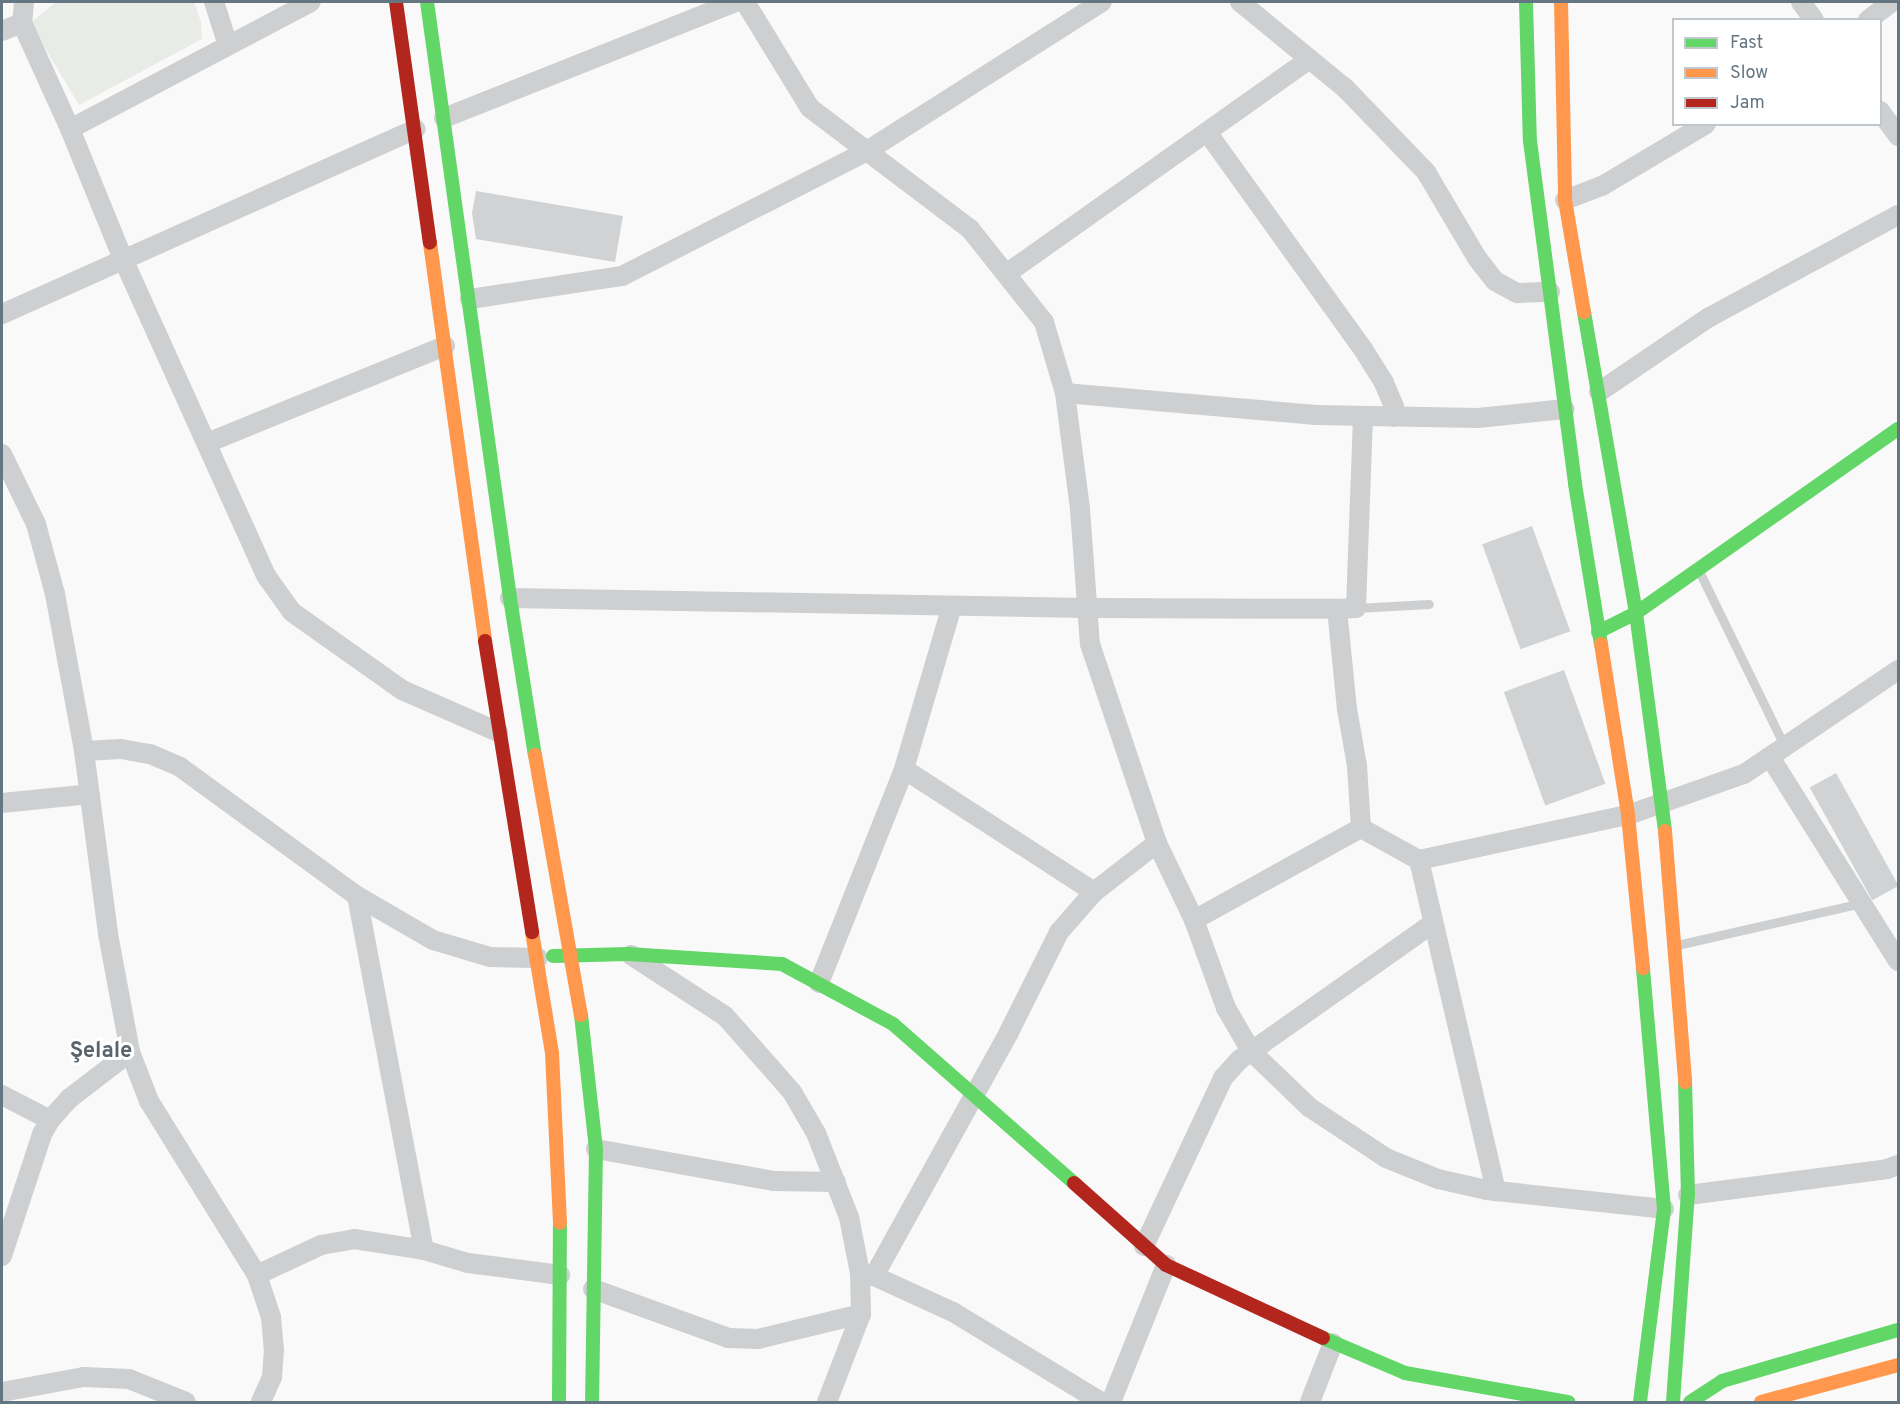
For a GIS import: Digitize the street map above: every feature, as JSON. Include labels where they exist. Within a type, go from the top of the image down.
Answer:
[{"type":"street","points":[[24,2],[22,24],[70,129],[124,261],[267,577],[292,612],[402,690],[498,732]]},
{"type":"street","points":[[214,2],[228,45]]},
{"type":"street","points":[[70,129],[311,2]]},
{"type":"street","points":[[396,2],[498,732],[538,958],[556,1098],[560,1275],[559,1402]]},
{"type":"street","points":[[427,2],[530,729],[586,1042],[596,1149],[592,1402]]},
{"type":"street","points":[[444,118],[736,2]]},
{"type":"street","points":[[745,2],[810,108],[970,229],[1044,322],[1065,393],[1080,509],[1090,644],[1157,843],[1194,920],[1226,1008],[1251,1051],[1309,1107],[1386,1158],[1438,1179],[1496,1191],[1664,1209]]},
{"type":"street","points":[[470,299],[622,276],[867,151],[1102,2]]},
{"type":"street","points":[[1240,2],[1345,88],[1426,172],[1477,258],[1496,281],[1517,293],[1550,292]]},
{"type":"street","points":[[1526,2],[1530,141],[1565,409],[1628,815],[1664,1209],[1640,1402]]},
{"type":"street","points":[[1561,2],[1565,200],[1636,613],[1663,803],[1685,1070],[1688,1195],[1673,1402]]},
{"type":"street","points":[[1801,2],[1813,18]]},
{"type":"street","points":[[1871,18],[1892,2]]},
{"type":"street","points":[[2,30],[22,24]]},
{"type":"street","points":[[1006,274],[1310,59]]},
{"type":"street","points":[[1882,112],[1899,136]]},
{"type":"street","points":[[1565,200],[1602,186],[1703,126]]},
{"type":"street","points":[[2,314],[415,129]]},
{"type":"street","points":[[1207,132],[1363,349],[1384,383],[1394,407],[1394,417]]},
{"type":"street","points":[[1599,392],[1708,318],[1899,215]]},
{"type":"street","points":[[207,443],[445,346]]},
{"type":"street","points":[[1065,393],[1316,415],[1478,418],[1565,409]]},
{"type":"street","points":[[1361,828],[1357,766],[1347,709],[1346,608],[1363,416]]},
{"type":"street","points":[[1598,632],[1636,613],[1899,429]]},
{"type":"street","points":[[2,454],[39,534],[55,594],[84,751],[108,934],[130,1052],[149,1101],[257,1275],[271,1317],[274,1349],[272,1377],[261,1402]]},
{"type":"street","points":[[510,598],[1088,608],[1346,608]]},
{"type":"street","points":[[819,983],[904,770],[952,606]]},
{"type":"street","points":[[1361,828],[1419,860],[1628,815],[1744,774],[1899,670]]},
{"type":"street","points":[[84,751],[121,748],[150,754],[180,767],[357,896],[433,940],[490,957],[538,958],[571,953],[628,954],[782,964],[893,1024],[1166,1265],[1405,1373],[1568,1402]]},
{"type":"street","points":[[1778,752],[1862,903],[1899,961]]},
{"type":"street","points":[[904,770],[1094,892]]},
{"type":"street","points":[[2,803],[90,794]]},
{"type":"street","points":[[1194,920],[1361,828]]},
{"type":"street","points":[[827,1402],[861,1314],[867,1275],[973,1095],[1059,932],[1094,892],[1157,843]]},
{"type":"street","points":[[1419,860],[1496,1191]]},
{"type":"street","points":[[357,896],[424,1250]]},
{"type":"street","points":[[1144,1246],[1223,1078],[1251,1051],[1433,923]]},
{"type":"street","points":[[628,954],[725,1016],[792,1092],[816,1133],[849,1217],[867,1275],[952,1312],[1101,1402]]},
{"type":"street","points":[[2,1256],[42,1134],[50,1120],[70,1098],[130,1052]]},
{"type":"street","points":[[2,1095],[50,1120]]},
{"type":"street","points":[[596,1149],[774,1181],[836,1182]]},
{"type":"street","points":[[1688,1195],[1887,1169],[1899,1165]]},
{"type":"street","points":[[257,1275],[321,1245],[354,1239],[424,1250],[468,1263],[560,1275]]},
{"type":"street","points":[[1111,1402],[1166,1265]]},
{"type":"street","points":[[593,1289],[728,1338],[759,1339],[861,1314]]},
{"type":"street","points":[[1690,1402],[1722,1381],[1899,1330]]},
{"type":"street","points":[[1310,1402],[1333,1342]]},
{"type":"street","points":[[1761,1402],[1899,1365]]},
{"type":"street","points":[[2,1392],[95,1377],[129,1379],[186,1402]]},
{"type":"lane","points":[[1698,569],[1778,752]]},
{"type":"lane","points":[[1346,608],[1429,604]]},
{"type":"lane","points":[[1674,945],[1862,903]]},
{"type":"shaded area","points":[[56,2],[194,2],[201,22],[202,39],[79,105],[30,23]]},
{"type":"building","points":[[476,191],[623,216],[615,262],[476,239],[472,213]]},
{"type":"building","points":[[1532,526],[1570,631],[1521,649],[1482,544]]},
{"type":"building","points":[[1564,670],[1605,784],[1545,806],[1504,692]]},
{"type":"building","points":[[1836,773],[1898,885],[1872,900],[1810,788]]},
{"type":"traffic: fast","points":[[427,2],[510,598],[535,755]]},
{"type":"traffic: fast","points":[[1526,2],[1530,141],[1575,484],[1601,644]]},
{"type":"traffic: fast","points":[[1584,312],[1636,613],[1665,831]]},
{"type":"traffic: fast","points":[[1598,632],[1636,613],[1898,429]]},
{"type":"traffic: fast","points":[[553,956],[628,954],[782,964],[893,1024],[1074,1183]]},
{"type":"traffic: fast","points":[[1640,1402],[1664,1209],[1643,968]]},
{"type":"traffic: fast","points":[[581,1015],[596,1149],[592,1402]]},
{"type":"traffic: fast","points":[[1673,1402],[1688,1195],[1685,1082]]},
{"type":"traffic: fast","points":[[559,1402],[560,1223]]},
{"type":"traffic: fast","points":[[1690,1402],[1722,1381],[1898,1330]]},
{"type":"traffic: fast","points":[[1323,1338],[1405,1373],[1568,1402]]},
{"type":"traffic: slow","points":[[1561,2],[1565,200],[1584,312]]},
{"type":"traffic: slow","points":[[430,243],[485,641]]},
{"type":"traffic: slow","points":[[1601,644],[1628,815],[1643,968]]},
{"type":"traffic: slow","points":[[535,755],[581,1015]]},
{"type":"traffic: slow","points":[[1665,831],[1685,1082]]},
{"type":"traffic: slow","points":[[532,932],[552,1053],[560,1223]]},
{"type":"traffic: slow","points":[[1761,1402],[1898,1365]]},
{"type":"traffic: jam","points":[[396,2],[430,243]]},
{"type":"traffic: jam","points":[[485,641],[532,932]]},
{"type":"traffic: jam","points":[[1074,1183],[1166,1265],[1323,1338]]},
{"type":"district","name":"Şelale","points":[[101,1052]]}]
